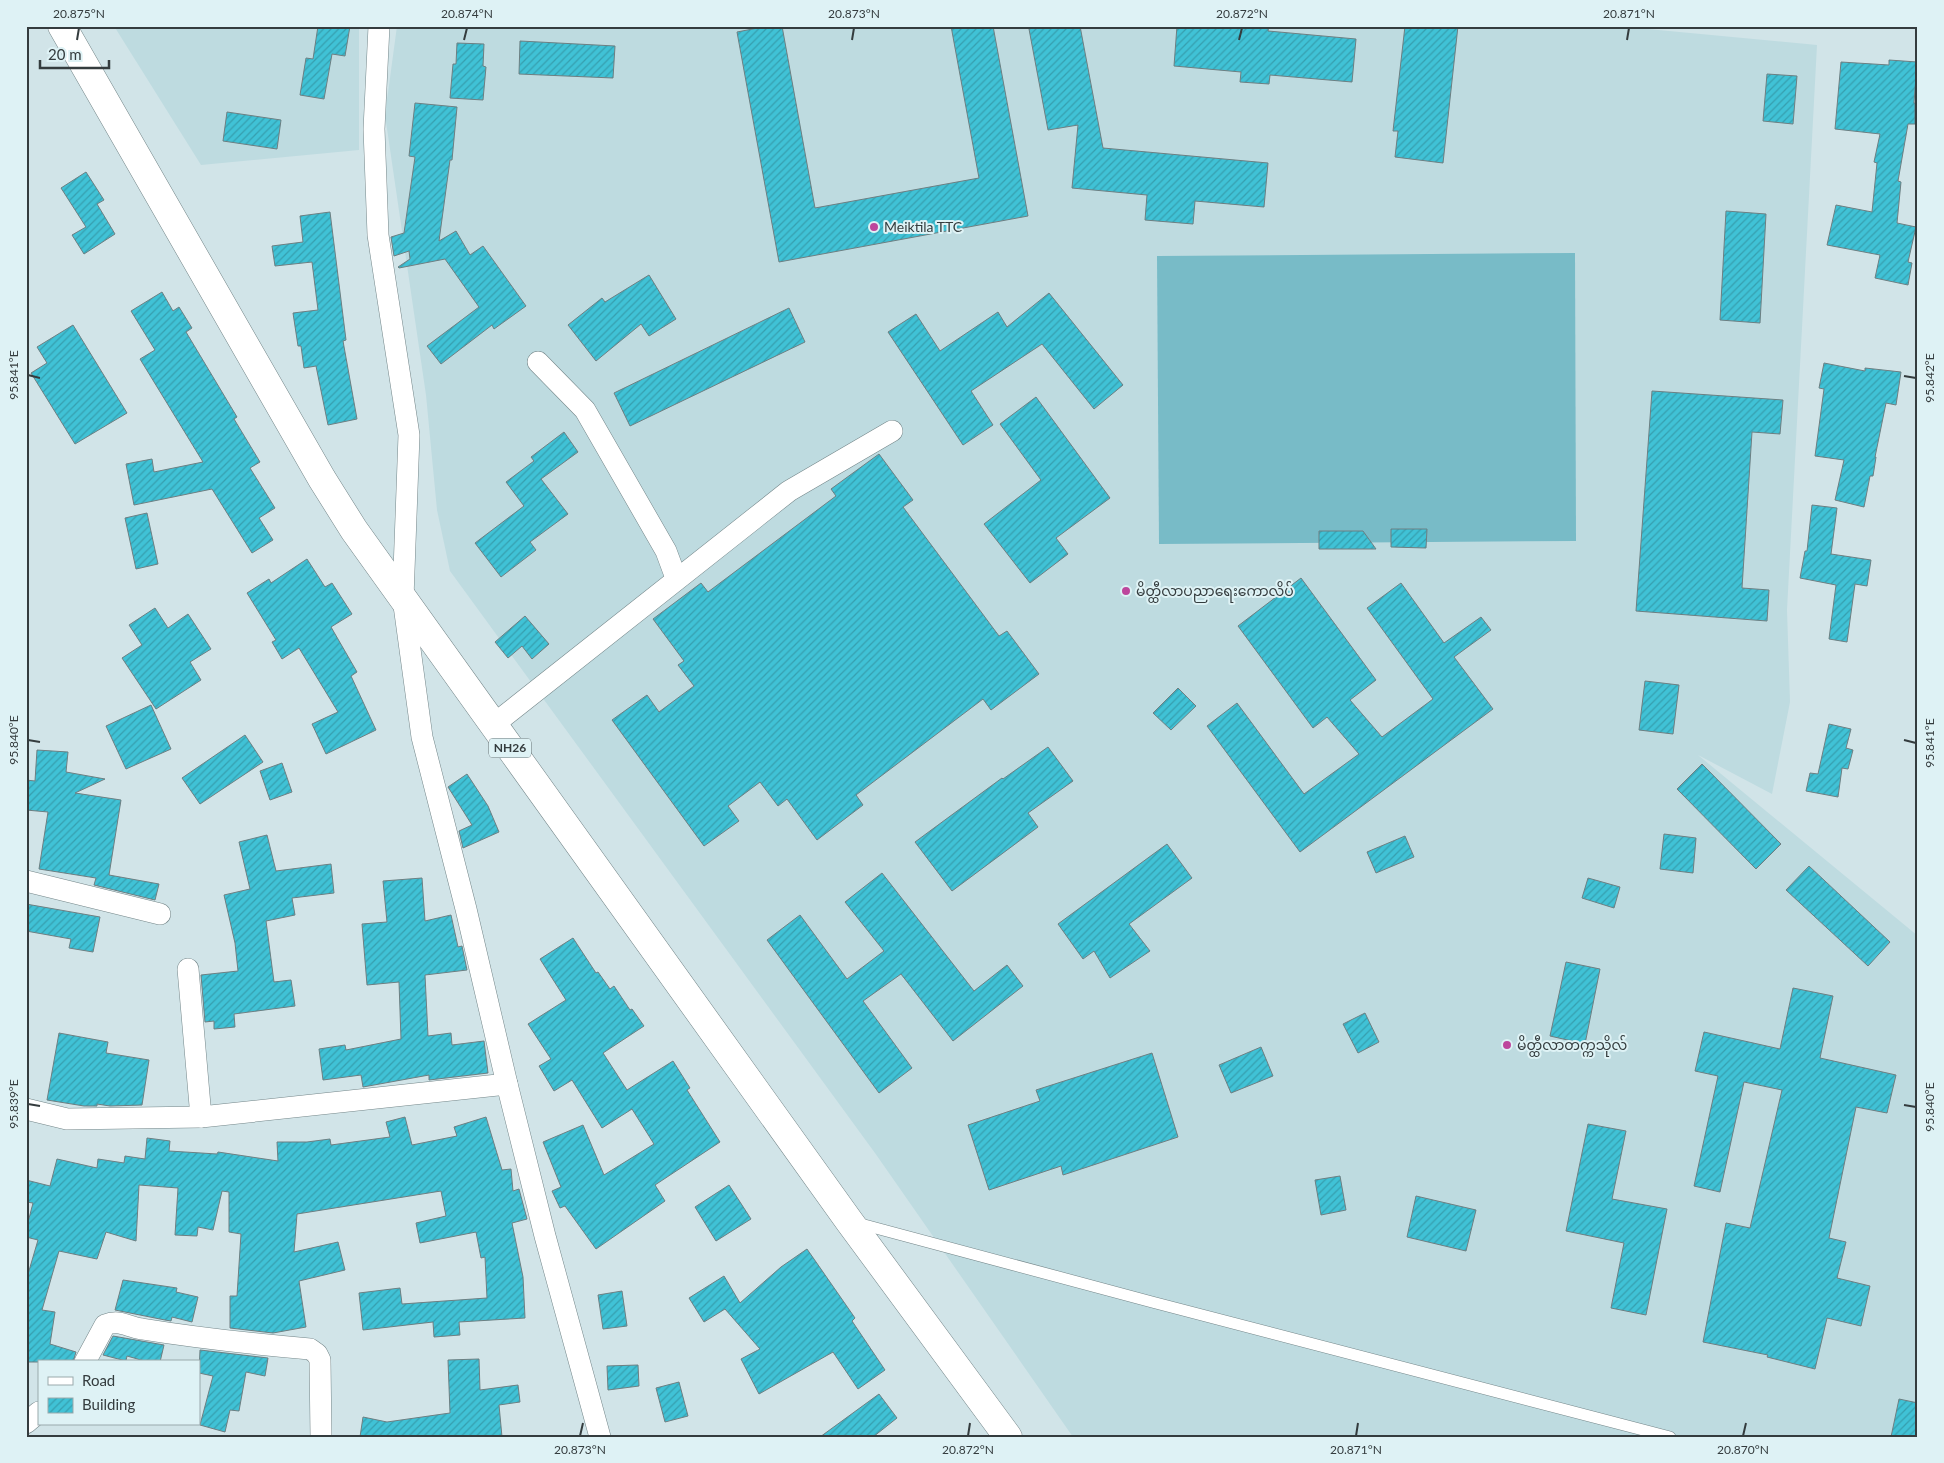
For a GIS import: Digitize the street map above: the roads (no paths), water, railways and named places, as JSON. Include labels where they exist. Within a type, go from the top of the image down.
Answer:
[{"type":"highway","name":"NH26","points":[[62,26],[322,479],[354,530],[849,1221],[1008,1437]]},
{"type":"street","points":[[379,26],[374,129],[378,235],[409,435],[403,598],[422,737],[466,909],[545,1236],[600,1437]]},
{"type":"street","points":[[538,362],[585,410],[666,551],[676,578]]},
{"type":"street","points":[[493,725],[788,491],[892,431]]},
{"type":"street","points":[[26,880],[160,914]]},
{"type":"street","points":[[188,969],[201,1117]]},
{"type":"street","points":[[26,1109],[67,1119],[201,1117],[507,1084]]},
{"type":"street","points":[[86,1360],[105,1325],[115,1321],[136,1328],[210,1340],[310,1349],[317,1354],[320,1360],[321,1437]]},
{"type":"street","points":[[26,1423],[38,1413]]},
{"type":"lane","points":[[849,1221],[1670,1437]]},
{"type":"place","name":"Meiktila TTC","points":[[874,227]]},
{"type":"place","name":"မိတ္ထီလာပညာရေးကောလိပ်","points":[[1126,591]]},
{"type":"place","name":"မိတ္ထီလာတက္ကသိုလ်","points":[[1507,1045]]}]
